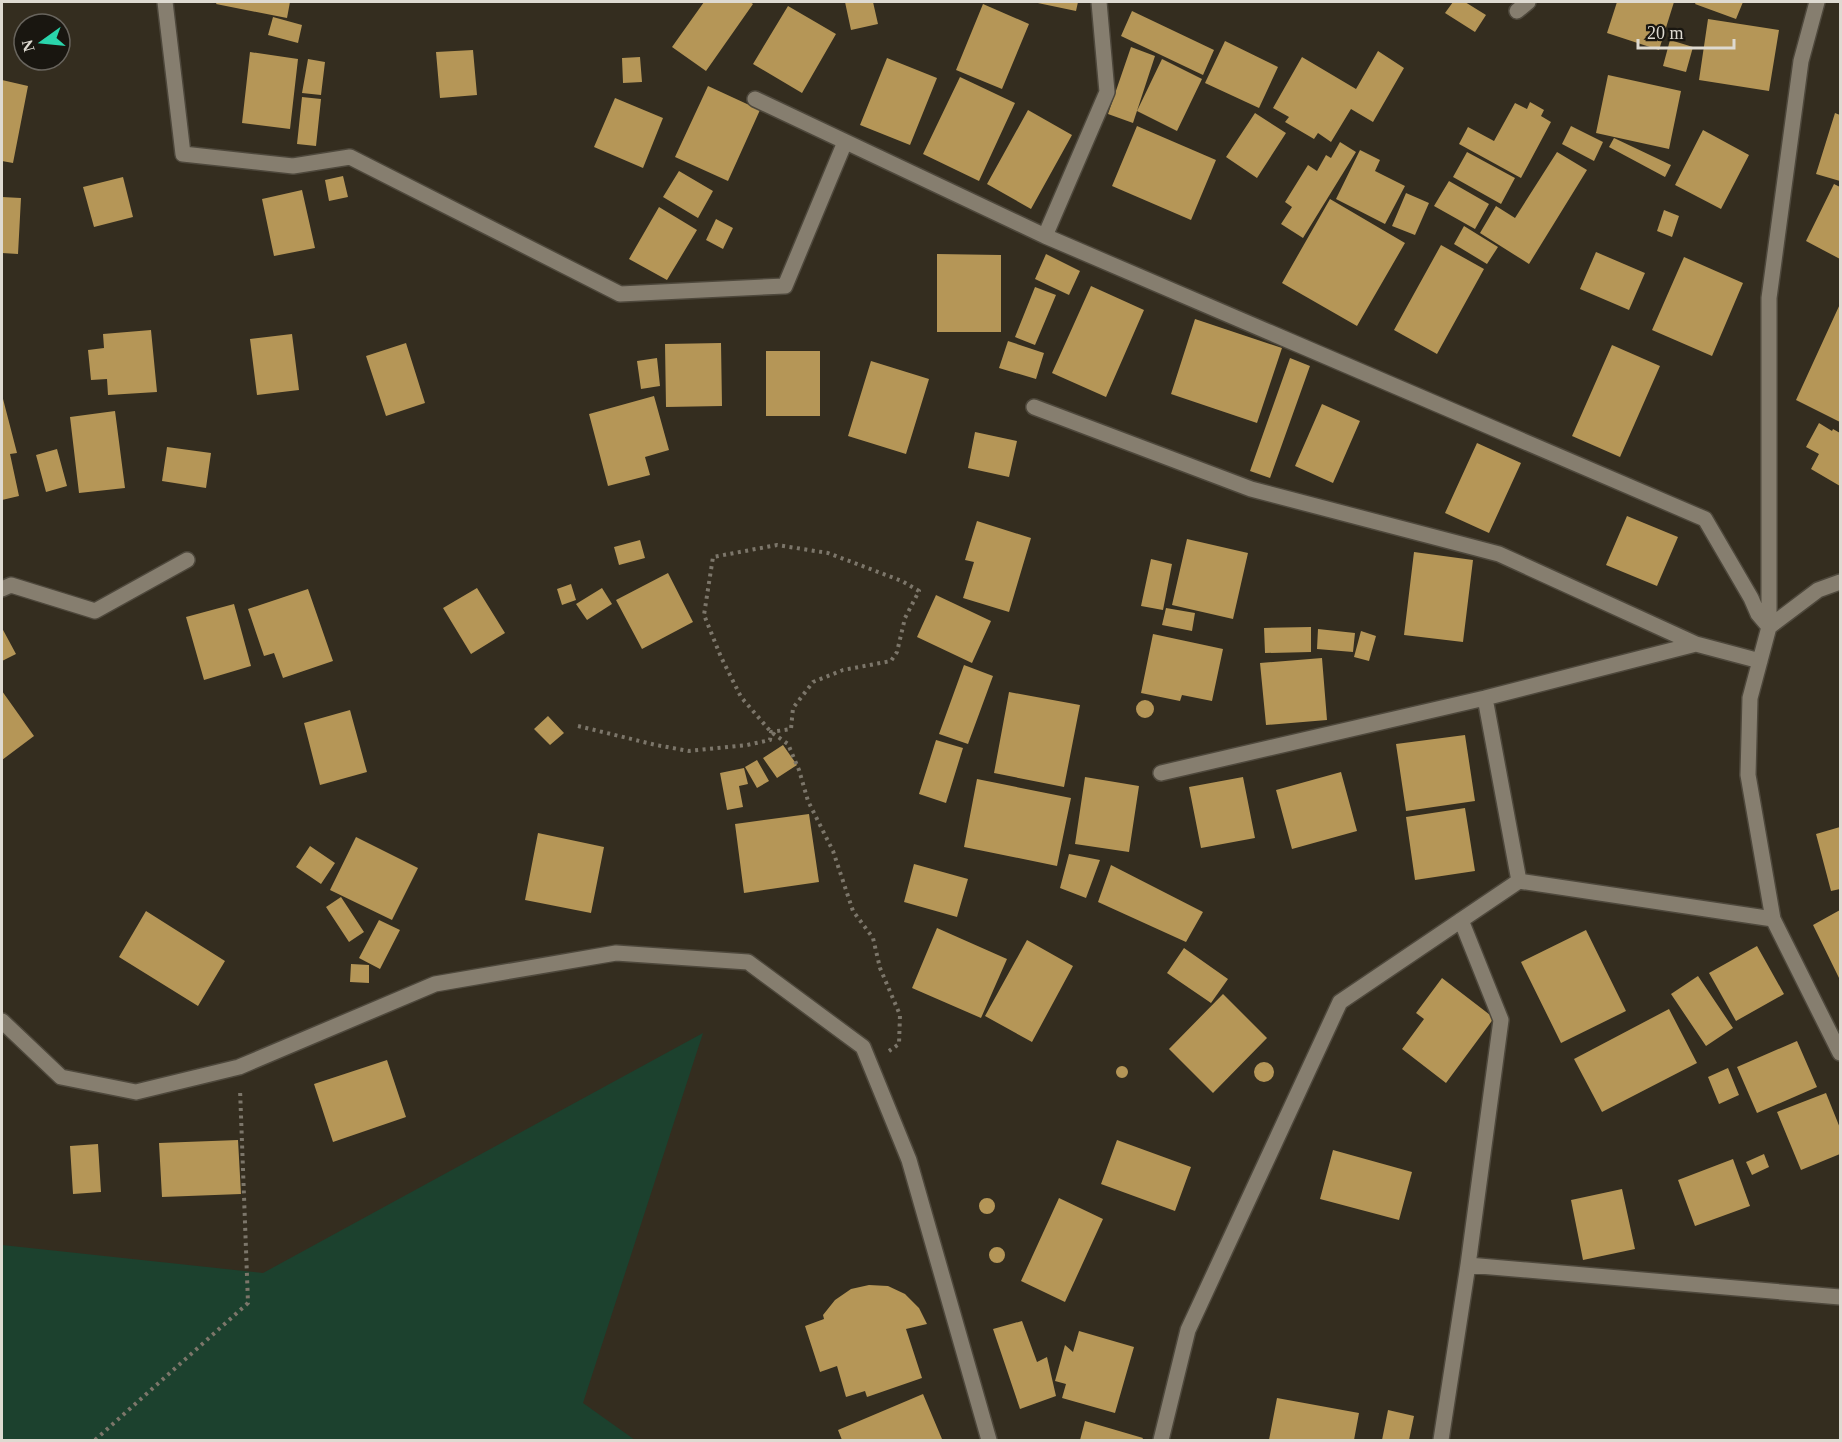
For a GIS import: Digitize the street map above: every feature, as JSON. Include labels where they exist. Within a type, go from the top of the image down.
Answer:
[{"type":"street","points":[[165,2],[183,154],[293,166],[350,157],[620,294],[785,286],[845,142]]},
{"type":"street","points":[[1045,236],[1107,92],[1099,2]]},
{"type":"street","points":[[1816,2],[1802,61],[1769,298],[1770,627],[1750,698],[1749,775],[1773,919],[1840,1053]]},
{"type":"street","points":[[755,99],[1045,236],[1705,519],[1758,614],[1770,627]]},
{"type":"street","points":[[1035,407],[1251,489],[1499,554],[1696,644],[1760,661]]},
{"type":"street","points":[[2,589],[11,585],[95,611],[187,560]]},
{"type":"street","points":[[1770,627],[1818,590],[1840,582]]},
{"type":"street","points":[[1161,773],[1485,698],[1696,644]]},
{"type":"street","points":[[1485,698],[1520,881]]},
{"type":"street","points":[[1161,1440],[1188,1330],[1340,1002],[1520,881],[1773,919]]},
{"type":"street","points":[[1441,1440],[1468,1265],[1501,1020],[1461,920]]},
{"type":"street","points":[[2,1021],[61,1077],[136,1092],[239,1067],[435,984],[616,953],[748,962],[863,1047],[909,1160],[989,1440]]},
{"type":"street","points":[[1468,1265],[1840,1297]]},
{"type":"path","points":[[771,732],[791,729],[793,708],[813,682],[843,670],[891,661],[897,652],[905,618],[919,591],[902,581],[828,553],[777,545],[713,557],[704,615],[721,657],[741,696],[771,732],[788,744],[808,801],[833,850],[853,911],[873,938],[880,968],[900,1015],[899,1044],[870,1062]]},
{"type":"path","points":[[578,726],[689,751],[758,743],[770,740],[771,732]]},
{"type":"path","points":[[95,1440],[248,1304],[239,1067]]},
{"type":"green space","points":[[703,1033],[583,1403],[635,1440],[2,1440],[2,1245],[263,1273]]},
{"type":"building","points":[[217,2],[290,2],[287,18],[216,4]]},
{"type":"building","points":[[704,2],[750,2],[753,4],[706,71],[672,47]]},
{"type":"building","points":[[845,2],[873,2],[878,24],[851,30]]},
{"type":"building","points":[[1033,2],[1078,2],[1076,11]]},
{"type":"building","points":[[1453,2],[1465,2],[1486,15],[1475,32],[1445,13]]},
{"type":"building","points":[[1617,2],[1674,2],[1659,50],[1607,33]]},
{"type":"building","points":[[1696,2],[1743,2],[1736,19],[1695,4]]},
{"type":"building","points":[[983,4],[1029,24],[1002,89],[956,70]]},
{"type":"building","points":[[788,6],[836,34],[802,93],[753,64]]},
{"type":"building","points":[[1132,11],[1214,50],[1203,75],[1121,36]]},
{"type":"building","points":[[273,17],[302,25],[298,43],[268,35]]},
{"type":"building","points":[[1708,19],[1779,30],[1769,91],[1699,80]]},
{"type":"building","points":[[1670,40],[1693,47],[1686,72],[1663,66]]},
{"type":"building","points":[[1225,41],[1278,67],[1259,108],[1205,83]]},
{"type":"building","points":[[1131,47],[1155,56],[1133,123],[1108,114]]},
{"type":"building","points":[[473,50],[477,95],[440,98],[436,52]]},
{"type":"building","points":[[1378,51],[1404,68],[1373,122],[1351,109],[1331,142],[1318,133],[1314,139],[1285,122],[1289,117],[1273,108],[1302,57],[1356,89]]},
{"type":"building","points":[[250,52],[298,59],[290,129],[242,123]]},
{"type":"building","points":[[640,57],[642,82],[623,83],[622,58]]},
{"type":"building","points":[[887,58],[937,78],[910,145],[860,125]]},
{"type":"building","points":[[308,59],[325,62],[321,95],[302,93]]},
{"type":"building","points":[[1162,59],[1202,79],[1177,131],[1137,111]]},
{"type":"building","points":[[1608,75],[1681,91],[1669,149],[1596,133]]},
{"type":"building","points":[[960,77],[1015,103],[979,181],[923,154]]},
{"type":"building","points":[[2,80],[28,86],[13,163],[2,161]]},
{"type":"building","points":[[708,86],[760,110],[728,181],[675,157]]},
{"type":"building","points":[[302,97],[321,99],[316,146],[297,144]]},
{"type":"building","points":[[615,98],[663,118],[643,168],[594,147]]},
{"type":"building","points":[[1530,102],[1544,110],[1541,116],[1551,122],[1521,178],[1459,144],[1468,127],[1494,141],[1515,103],[1527,109]]},
{"type":"building","points":[[1028,110],[1072,135],[1031,209],[987,184]]},
{"type":"building","points":[[1255,113],[1286,133],[1257,178],[1226,157]]},
{"type":"building","points":[[1835,113],[1840,115],[1840,181],[1816,174]]},
{"type":"building","points":[[1137,126],[1216,160],[1191,220],[1112,186]]},
{"type":"building","points":[[1571,126],[1603,142],[1594,161],[1562,144]]},
{"type":"building","points":[[1703,130],[1749,155],[1721,209],[1675,185]]},
{"type":"building","points":[[1614,138],[1671,165],[1665,177],[1609,147]]},
{"type":"building","points":[[1340,142],[1356,152],[1303,238],[1281,224],[1292,207],[1285,202],[1308,165],[1317,171],[1326,155],[1331,158]]},
{"type":"building","points":[[1360,150],[1380,160],[1375,171],[1405,186],[1385,224],[1336,199]]},
{"type":"building","points":[[1467,152],[1515,178],[1501,204],[1453,177]]},
{"type":"building","points":[[1557,152],[1587,170],[1529,264],[1480,233],[1496,206],[1515,218]]},
{"type":"building","points":[[679,171],[713,191],[698,218],[663,197]]},
{"type":"building","points":[[343,176],[348,197],[329,201],[325,180]]},
{"type":"building","points":[[123,177],[133,217],[94,227],[83,187]]},
{"type":"building","points":[[1449,181],[1489,204],[1475,229],[1434,206]]},
{"type":"building","points":[[1834,184],[1840,187],[1840,259],[1806,241]]},
{"type":"building","points":[[302,190],[315,248],[274,256],[262,199]]},
{"type":"building","points":[[1406,193],[1429,203],[1415,235],[1392,226]]},
{"type":"building","points":[[2,197],[21,198],[18,254],[2,253]]},
{"type":"building","points":[[1330,199],[1405,243],[1357,326],[1282,283]]},
{"type":"building","points":[[659,207],[697,230],[667,280],[629,259]]},
{"type":"building","points":[[1664,210],[1679,216],[1672,237],[1657,231]]},
{"type":"building","points":[[716,219],[733,228],[723,249],[706,240]]},
{"type":"building","points":[[1464,226],[1498,247],[1487,264],[1454,244]]},
{"type":"building","points":[[1441,245],[1484,269],[1437,354],[1394,330]]},
{"type":"building","points":[[1596,252],[1645,273],[1629,310],[1580,289]]},
{"type":"building","points":[[937,254],[1001,255],[1001,332],[937,332]]},
{"type":"building","points":[[1046,254],[1080,271],[1069,295],[1035,279]]},
{"type":"building","points":[[1684,257],[1743,283],[1712,356],[1652,330]]},
{"type":"building","points":[[1091,286],[1144,310],[1106,397],[1052,373]]},
{"type":"building","points":[[1035,287],[1056,295],[1035,345],[1015,337]]},
{"type":"building","points":[[1840,304],[1840,422],[1796,400]]},
{"type":"building","points":[[1195,319],[1282,348],[1257,423],[1171,394]]},
{"type":"building","points":[[151,330],[157,392],[108,395],[107,379],[91,380],[88,350],[104,348],[103,334]]},
{"type":"building","points":[[292,334],[299,390],[257,395],[250,339]]},
{"type":"building","points":[[1008,341],[1044,353],[1036,379],[999,368]]},
{"type":"building","points":[[406,343],[425,403],[386,416],[366,356]]},
{"type":"building","points":[[721,343],[722,406],[666,407],[665,344]]},
{"type":"building","points":[[1612,345],[1660,366],[1620,457],[1572,436]]},
{"type":"building","points":[[766,351],[820,351],[820,416],[766,416]]},
{"type":"building","points":[[657,358],[660,386],[641,389],[637,361]]},
{"type":"building","points":[[1290,358],[1310,366],[1270,478],[1250,471]]},
{"type":"building","points":[[871,361],[929,379],[906,454],[848,436]]},
{"type":"building","points":[[2,395],[17,453],[10,454],[19,496],[2,500]]},
{"type":"building","points":[[654,396],[669,450],[645,457],[650,475],[608,486],[589,414]]},
{"type":"building","points":[[1322,404],[1360,421],[1333,483],[1295,466]]},
{"type":"building","points":[[115,411],[125,488],[79,493],[70,417]]},
{"type":"building","points":[[1819,423],[1840,433],[1840,486],[1811,469],[1819,454],[1806,447]]},
{"type":"building","points":[[975,432],[1017,441],[1009,477],[968,468]]},
{"type":"building","points":[[1477,443],[1521,463],[1489,533],[1445,513]]},
{"type":"building","points":[[167,447],[211,453],[206,488],[162,481]]},
{"type":"building","points":[[57,449],[67,486],[46,492],[36,455]]},
{"type":"building","points":[[1627,516],[1678,537],[1657,586],[1606,565]]},
{"type":"building","points":[[977,521],[1031,538],[1009,612],[963,598],[974,562],[965,560]]},
{"type":"building","points":[[1187,539],[1248,553],[1233,619],[1172,605]]},
{"type":"building","points":[[640,540],[645,558],[619,565],[614,547]]},
{"type":"building","points":[[1414,552],[1473,560],[1463,642],[1404,635]]},
{"type":"building","points":[[1151,559],[1172,564],[1163,610],[1141,606]]},
{"type":"building","points":[[668,573],[693,622],[642,649],[616,600]]},
{"type":"building","points":[[571,584],[576,600],[562,605],[557,589]]},
{"type":"building","points":[[477,588],[505,633],[471,654],[443,608]]},
{"type":"building","points":[[602,588],[612,604],[587,620],[576,604]]},
{"type":"building","points":[[308,589],[333,661],[283,678],[274,653],[264,656],[248,609]]},
{"type":"building","points":[[936,595],[991,621],[972,663],[917,637]]},
{"type":"building","points":[[234,604],[251,666],[204,680],[186,617]]},
{"type":"building","points":[[1166,608],[1195,613],[1192,631],[1162,625]]},
{"type":"building","points":[[1311,627],[1311,652],[1265,653],[1264,628]]},
{"type":"building","points":[[2,628],[16,654],[2,661]]},
{"type":"building","points":[[1318,629],[1355,633],[1353,652],[1317,649]]},
{"type":"building","points":[[1361,631],[1376,636],[1369,661],[1354,657]]},
{"type":"building","points":[[1153,634],[1223,649],[1212,701],[1182,695],[1180,701],[1141,693]]},
{"type":"building","points":[[1322,658],[1327,720],[1266,725],[1260,663]]},
{"type":"building","points":[[964,665],[993,676],[968,744],[939,734]]},
{"type":"building","points":[[2,691],[34,736],[2,760]]},
{"type":"building","points":[[1009,692],[1080,705],[1064,787],[994,773]]},
{"type":"building","points":[[1145,700],[1151,703],[1154,709],[1151,715],[1145,718],[1139,715],[1136,709],[1139,703]]},
{"type":"building","points":[[350,710],[367,772],[320,785],[304,723]]},
{"type":"building","points":[[548,716],[564,733],[550,745],[534,729]]},
{"type":"building","points":[[1465,735],[1475,801],[1406,811],[1396,744]]},
{"type":"building","points":[[936,740],[963,748],[946,803],[919,794]]},
{"type":"building","points":[[783,745],[797,765],[777,778],[763,758]]},
{"type":"building","points":[[757,760],[769,781],[757,788],[745,767]]},
{"type":"building","points":[[744,768],[748,784],[739,786],[743,807],[727,810],[720,773]]},
{"type":"building","points":[[1341,772],[1357,831],[1292,849],[1276,790]]},
{"type":"building","points":[[1085,777],[1139,786],[1129,852],[1075,844]]},
{"type":"building","points":[[1243,777],[1255,838],[1201,848],[1189,787]]},
{"type":"building","points":[[977,779],[1071,798],[1057,866],[964,847]]},
{"type":"building","points":[[1465,808],[1475,871],[1415,880],[1406,817]]},
{"type":"building","points":[[809,814],[819,882],[744,893],[735,824]]},
{"type":"building","points":[[1840,827],[1840,889],[1831,891],[1816,834]]},
{"type":"building","points":[[538,833],[604,847],[591,913],[525,900]]},
{"type":"building","points":[[356,837],[418,868],[392,920],[330,890]]},
{"type":"building","points":[[310,846],[335,863],[321,884],[296,867]]},
{"type":"building","points":[[1069,854],[1100,860],[1086,898],[1060,888]]},
{"type":"building","points":[[914,864],[968,879],[957,917],[904,902]]},
{"type":"building","points":[[1111,865],[1203,912],[1186,942],[1098,902]]},
{"type":"building","points":[[341,897],[364,932],[349,942],[326,907]]},
{"type":"building","points":[[1840,910],[1840,980],[1813,925]]},
{"type":"building","points":[[146,911],[225,961],[198,1006],[119,957]]},
{"type":"building","points":[[379,920],[400,930],[380,969],[359,958]]},
{"type":"building","points":[[937,928],[1007,959],[981,1018],[912,988]]},
{"type":"building","points":[[1586,930],[1626,1011],[1561,1043],[1521,962]]},
{"type":"building","points":[[1027,940],[1073,966],[1032,1042],[985,1016]]},
{"type":"building","points":[[1757,946],[1784,994],[1736,1021],[1709,973]]},
{"type":"building","points":[[1184,948],[1228,979],[1211,1003],[1167,973]]},
{"type":"building","points":[[351,964],[369,965],[369,983],[350,982]]},
{"type":"building","points":[[1698,976],[1733,1028],[1706,1046],[1671,994]]},
{"type":"building","points":[[1442,978],[1494,1018],[1446,1083],[1402,1049],[1424,1019],[1416,1013]]},
{"type":"building","points":[[1223,994],[1267,1038],[1213,1093],[1169,1049]]},
{"type":"building","points":[[1669,1009],[1697,1063],[1602,1112],[1574,1059]]},
{"type":"building","points":[[1797,1041],[1817,1087],[1757,1113],[1737,1067]]},
{"type":"building","points":[[387,1060],[406,1117],[333,1142],[314,1084]]},
{"type":"building","points":[[1260,1062],[1268,1062],[1274,1068],[1274,1076],[1268,1082],[1260,1082],[1254,1076],[1254,1068]]},
{"type":"building","points":[[1124,1066],[1127,1067],[1127,1077],[1120,1078],[1117,1077],[1116,1070],[1117,1067]]},
{"type":"building","points":[[1728,1068],[1739,1095],[1719,1104],[1708,1077]]},
{"type":"building","points":[[1826,1093],[1840,1128],[1840,1154],[1801,1170],[1777,1112]]},
{"type":"building","points":[[238,1140],[241,1194],[162,1197],[159,1143]]},
{"type":"building","points":[[1117,1140],[1191,1167],[1175,1211],[1101,1184]]},
{"type":"building","points":[[98,1144],[101,1192],[73,1194],[70,1146]]},
{"type":"building","points":[[1333,1150],[1412,1172],[1399,1220],[1320,1199]]},
{"type":"building","points":[[1764,1154],[1769,1167],[1752,1175],[1746,1162]]},
{"type":"building","points":[[1733,1159],[1750,1206],[1695,1226],[1678,1180]]},
{"type":"building","points":[[1622,1189],[1635,1249],[1583,1260],[1571,1200]]},
{"type":"building","points":[[987,1198],[993,1200],[995,1206],[993,1212],[987,1214],[981,1212],[979,1206],[981,1200]]},
{"type":"building","points":[[1059,1198],[1103,1219],[1065,1302],[1021,1281]]},
{"type":"building","points":[[997,1247],[1005,1255],[997,1263],[989,1255]]},
{"type":"building","points":[[869,1285],[888,1286],[905,1294],[919,1308],[927,1324],[906,1329],[922,1378],[867,1397],[865,1391],[846,1397],[837,1366],[820,1372],[805,1326],[824,1319],[823,1315],[835,1300],[851,1289]]},
{"type":"building","points":[[1022,1321],[1037,1362],[1047,1357],[1056,1396],[1020,1409],[993,1329]]},
{"type":"building","points":[[1079,1331],[1134,1347],[1115,1413],[1062,1398],[1066,1384],[1055,1381],[1065,1345],[1073,1352]]},
{"type":"building","points":[[923,1394],[942,1439],[842,1440],[838,1430]]},
{"type":"building","points":[[1277,1398],[1359,1413],[1354,1440],[1269,1440]]},
{"type":"building","points":[[1388,1410],[1414,1416],[1409,1440],[1382,1440]]},
{"type":"building","points":[[1085,1421],[1143,1438],[1142,1440],[1080,1440]]}]
